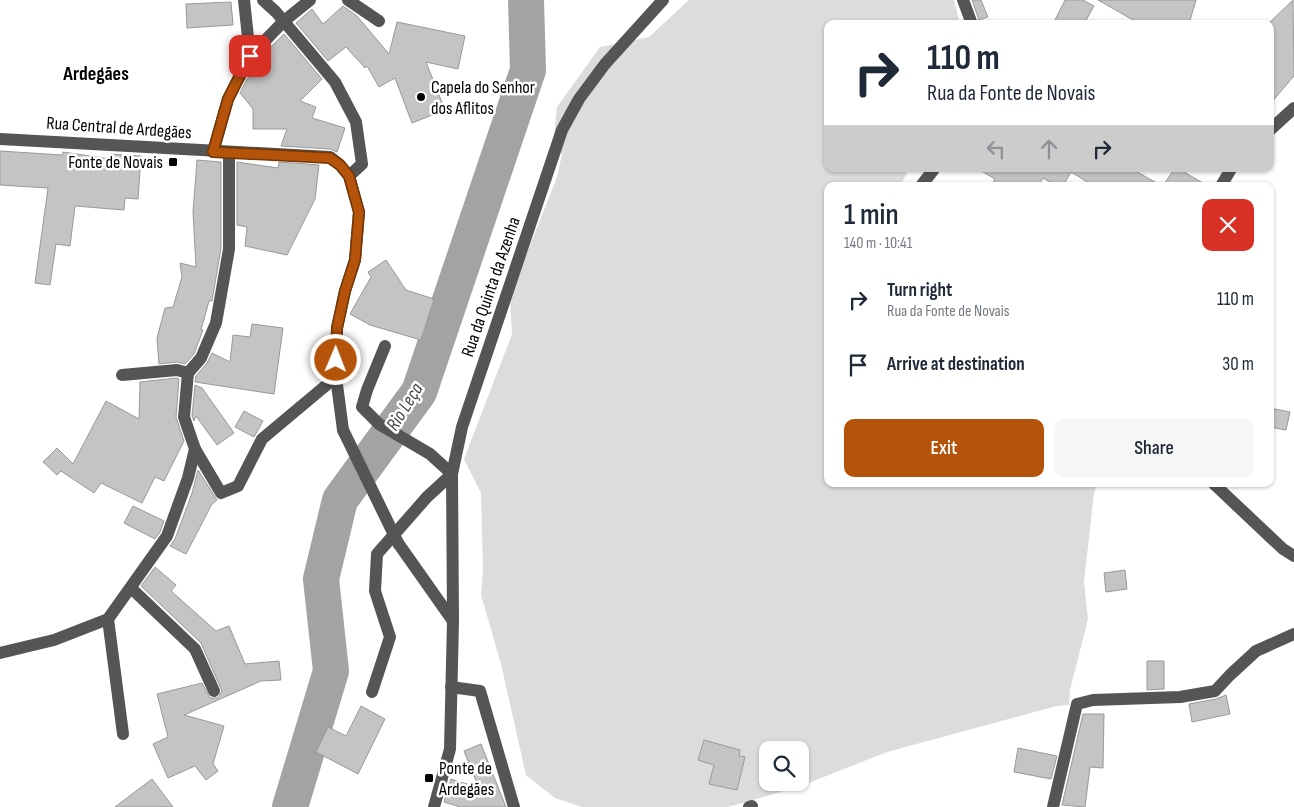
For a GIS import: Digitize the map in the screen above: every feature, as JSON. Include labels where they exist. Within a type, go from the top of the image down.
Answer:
[{"type":"street","points":[[244,0],[250,56]]},
{"type":"street","points":[[263,0],[284,20],[335,82],[356,122],[362,164],[349,176],[359,212],[355,260],[345,291],[337,328],[336,377],[343,430],[398,543],[453,621]]},
{"type":"street","points":[[213,152],[228,99],[250,56],[284,20],[310,0]]},
{"type":"street","points":[[348,0],[379,21]]},
{"type":"street","name":"Rua da Quinta da Azenha","points":[[434,807],[450,749],[453,621],[452,474],[462,427],[562,130],[579,99],[605,64],[663,0]]},
{"type":"street","points":[[962,0],[970,20]]},
{"type":"street","points":[[1274,126],[1294,108]]},
{"type":"street","name":"Rua Central de Ardegães","points":[[0,139],[330,158],[340,165],[349,176]]},
{"type":"street","points":[[229,153],[229,249],[216,323],[201,358],[188,373],[184,417],[194,449],[221,493],[238,486],[262,439],[336,377]]},
{"type":"street","points":[[924,182],[932,172]]},
{"type":"street","points":[[372,692],[390,637],[375,591],[376,554],[427,497],[452,474],[430,454],[379,424],[362,407],[385,346]]},
{"type":"street","points":[[122,375],[177,370],[188,373]]},
{"type":"street","points":[[0,653],[54,640],[108,619],[167,536],[188,478],[194,449]]},
{"type":"street","points":[[1217,487],[1283,549],[1294,556]]},
{"type":"street","points":[[131,588],[195,649],[214,691]]},
{"type":"street","points":[[108,619],[123,734]]},
{"type":"street","points":[[1053,807],[1077,704],[1094,700],[1180,697],[1215,691],[1230,674],[1256,651],[1294,634]]},
{"type":"street","points":[[451,687],[480,692],[514,807]]},
{"type":"shaded area","points":[[689,0],[954,0],[959,20],[824,20],[824,172],[907,172],[902,182],[824,182],[824,487],[1096,487],[1084,582],[1088,619],[1070,690],[1069,705],[1057,706],[887,752],[809,783],[809,741],[759,741],[759,791],[784,791],[728,807],[582,807],[555,798],[526,775],[501,664],[481,595],[483,570],[481,493],[464,459],[512,334],[510,296],[557,177],[562,154],[553,146],[557,107],[600,47],[649,37]]},
{"type":"building","points":[[972,0],[981,0],[988,17],[979,20]]},
{"type":"building","points":[[1065,0],[1083,0],[1094,6],[1086,20],[1055,20]]},
{"type":"building","points":[[1098,0],[1196,0],[1190,20],[1133,20]]},
{"type":"building","points":[[1293,0],[1294,76],[1274,99],[1274,20],[1272,20]]},
{"type":"building","points":[[231,2],[233,25],[187,28],[186,4]]},
{"type":"building","points":[[343,6],[357,16],[389,54],[397,22],[465,36],[458,69],[426,62],[445,110],[412,123],[395,78],[379,87],[367,66],[365,68],[346,47],[328,61],[296,23],[312,9],[323,24]]},
{"type":"building","points":[[284,34],[322,79],[300,101],[316,107],[312,118],[345,128],[337,152],[330,149],[281,146],[287,129],[253,129],[253,109],[240,93],[247,79],[252,76],[250,74],[257,61]]},
{"type":"building","points":[[0,151],[62,155],[63,152],[110,159],[110,154],[141,156],[138,199],[125,198],[124,210],[75,206],[70,246],[56,244],[50,285],[35,283],[48,188],[0,185]]},
{"type":"building","points":[[197,160],[221,162],[221,248],[212,301],[209,301],[201,330],[203,330],[194,354],[185,364],[177,362],[159,364],[157,338],[165,308],[173,307],[182,277],[180,263],[196,267],[193,212]]},
{"type":"building","points":[[237,162],[278,168],[279,162],[319,165],[315,199],[287,255],[245,246],[247,227],[237,225]]},
{"type":"building","points":[[983,172],[1071,172],[1065,182],[1050,182],[1043,178],[1040,182],[993,182],[995,179]]},
{"type":"building","points":[[1071,172],[1137,172],[1155,182],[1087,182]]},
{"type":"building","points":[[1172,172],[1184,172],[1201,182],[1166,182]]},
{"type":"building","points":[[386,260],[406,290],[434,299],[421,340],[370,325],[350,314],[371,277],[368,272]]},
{"type":"building","points":[[252,324],[283,328],[274,394],[195,382],[196,376],[207,363],[212,353],[230,362],[233,335],[250,337]]},
{"type":"building","points":[[179,379],[176,417],[184,441],[164,481],[155,477],[142,503],[101,483],[94,493],[61,471],[57,475],[43,462],[57,448],[73,464],[106,401],[139,419],[140,382]]},
{"type":"building","points":[[195,385],[202,388],[234,433],[217,445],[196,416],[194,421],[192,416]]},
{"type":"building","points":[[1274,409],[1290,412],[1286,430],[1274,428]]},
{"type":"building","points":[[244,411],[263,421],[254,437],[235,427]]},
{"type":"building","points":[[198,470],[217,500],[212,504],[186,554],[170,546],[175,539],[192,493]]},
{"type":"building","points":[[133,506],[164,521],[155,539],[124,523]]},
{"type":"building","points":[[155,567],[176,585],[171,591],[216,631],[229,626],[245,664],[279,661],[281,680],[261,681],[184,715],[224,726],[213,764],[218,771],[206,780],[195,766],[168,778],[153,744],[168,737],[157,694],[202,683],[210,698],[218,698],[222,691],[201,643],[141,586]]},
{"type":"building","points":[[1125,570],[1127,589],[1106,592],[1104,573]]},
{"type":"building","points":[[1147,661],[1164,661],[1164,689],[1147,690]]},
{"type":"building","points":[[1226,695],[1230,714],[1192,722],[1189,704],[1216,699]]},
{"type":"building","points":[[361,706],[385,719],[358,774],[316,752],[328,727],[346,736]]},
{"type":"building","points":[[1083,714],[1104,714],[1103,768],[1090,767],[1085,807],[1062,805]]},
{"type":"building","points":[[704,740],[740,750],[739,756],[745,757],[737,790],[709,784],[714,765],[698,760]]},
{"type":"building","points":[[481,744],[506,807],[460,807],[444,802],[451,779],[479,788],[464,751]]},
{"type":"building","points":[[1018,748],[1057,756],[1051,779],[1014,772]]},
{"type":"building","points":[[152,779],[173,807],[115,807]]},
{"type":"waterway","name":"Rio Leça","points":[[290,807],[331,671],[321,579],[340,500],[419,392],[528,70],[526,0]]},
{"type":"place","name":"Capela do Senhor dos Aflitos","points":[[421,97]]},
{"type":"place","name":"Fonte de Novais","points":[[173,162]]},
{"type":"place","name":"Ponte de Ardegães","points":[[429,778]]},
{"type":"district","name":"Ardegães","points":[[96,74]]},
{"type":"route","points":[[250,56],[228,99],[213,152],[330,158],[340,165],[349,176],[359,212],[355,260],[345,291],[337,328],[336,360]]}]
